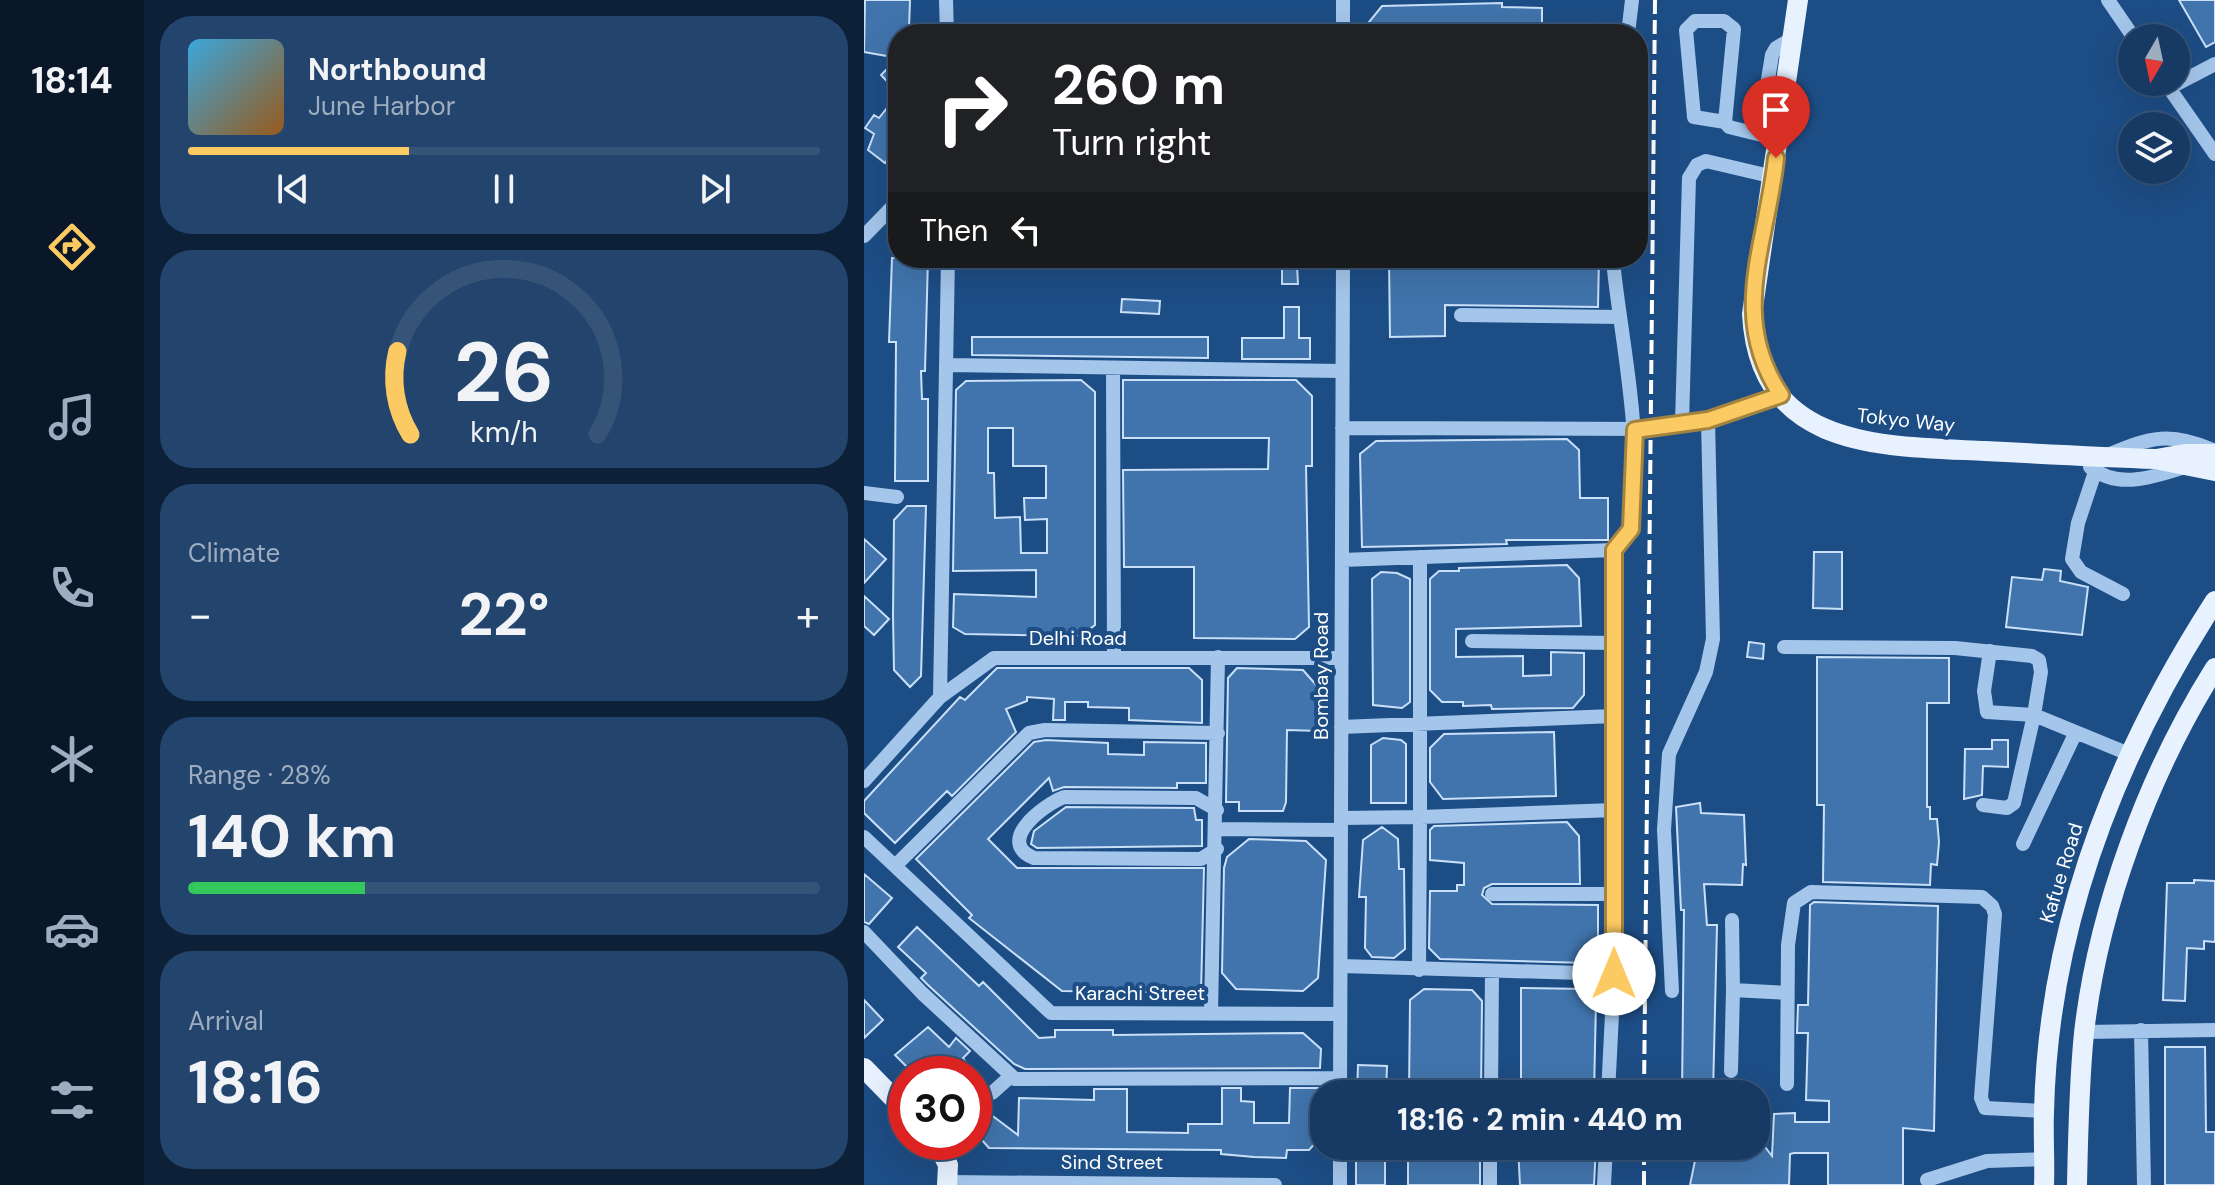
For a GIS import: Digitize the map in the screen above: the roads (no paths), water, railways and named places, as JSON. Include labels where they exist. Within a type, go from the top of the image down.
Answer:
[{"type":"main road","name":"Tokyo Way","points":[[1798,0],[1771,138],[1774,177],[1752,314],[1760,359],[1781,395],[1816,426],[1863,443],[2074,456],[2100,464],[2215,452]]},
{"type":"main road","name":"Tokyo Way","points":[[2156,459],[2215,471]]},
{"type":"main road","name":"Kafue Road","points":[[2044,1185],[2044,1111],[2067,934],[2100,824],[2129,754],[2151,706],[2215,601]]},
{"type":"main road","points":[[2077,1185],[2084,1032],[2101,940],[2146,804],[2185,715],[2215,668]]},
{"type":"main road","points":[[864,1068],[888,1093]]},
{"type":"main road","points":[[946,1160],[947,1184]]},
{"type":"street","points":[[946,0],[947,24]]},
{"type":"street","points":[[1343,0],[1343,24]]},
{"type":"street","points":[[1629,24],[1632,0]]},
{"type":"street","points":[[2108,0],[2124,24]]},
{"type":"street","points":[[1725,122],[1699,119],[1692,113],[1686,30],[1695,21],[1724,21],[1734,29],[1725,122],[1729,127],[1771,138]]},
{"type":"street","points":[[2190,75],[2215,64]]},
{"type":"street","points":[[2175,96],[2215,154]]},
{"type":"street","points":[[1682,423],[1689,178],[1697,165],[1706,161],[1774,177]]},
{"type":"street","points":[[864,234],[888,211]]},
{"type":"street","points":[[940,697],[948,268]]},
{"type":"street","name":"Bombay Road","points":[[1340,1080],[1343,268]]},
{"type":"street","points":[[1609,1080],[1614,974],[1614,550],[1631,529],[1635,430],[1614,268]]},
{"type":"street","points":[[1461,315],[1620,317]]},
{"type":"street","points":[[946,365],[1342,371]]},
{"type":"street","points":[[1113,368],[1114,658]]},
{"type":"street","points":[[1342,428],[1635,430],[1708,420],[1781,395]]},
{"type":"street","points":[[1672,991],[1664,830],[1669,754],[1706,672],[1713,639],[1708,420]]},
{"type":"street","points":[[2123,594],[2081,572],[2072,559],[2078,523],[2100,464],[2133,444],[2165,437],[2190,440],[2215,452]]},
{"type":"street","points":[[2100,464],[2110,478],[2140,480],[2185,467]]},
{"type":"street","points":[[864,493],[897,497]]},
{"type":"street","points":[[1342,560],[1614,550]]},
{"type":"street","points":[[1419,970],[1420,557]]},
{"type":"street","points":[[1472,641],[1614,643]]},
{"type":"street","points":[[1784,647],[1990,651],[2032,656],[2039,660],[2041,672],[2034,715],[2014,803],[2007,808],[1983,805]]},
{"type":"street","points":[[1990,651],[1984,691],[1987,712],[2034,715],[2129,754]]},
{"type":"street","points":[[1211,1013],[1217,849],[1218,657]]},
{"type":"street","name":"Delhi Road","points":[[864,781],[940,697],[994,658],[1341,658]]},
{"type":"street","points":[[1341,727],[1614,716]]},
{"type":"street","points":[[895,866],[1029,733],[1045,730],[1218,733]]},
{"type":"street","points":[[2023,844],[2075,734]]},
{"type":"street","points":[[1217,810],[1196,798],[1064,797],[1046,804],[1020,833],[1020,846],[1024,853],[1034,858],[1201,859],[1217,849]]},
{"type":"street","points":[[1217,829],[1614,810]]},
{"type":"street","name":"Karachi Street","points":[[864,837],[1051,1013],[1340,1014]]},
{"type":"street","points":[[1787,1084],[1788,945],[1794,903],[1802,895],[1825,892],[1982,897],[1992,906],[1995,914],[1981,1098],[1985,1108],[1994,1110],[2044,1111]]},
{"type":"street","points":[[1492,894],[1614,894]]},
{"type":"street","points":[[1731,1071],[1732,920]]},
{"type":"street","points":[[864,932],[922,993],[1011,1076],[1022,1081],[1310,1085]]},
{"type":"street","points":[[1341,966],[1614,974]]},
{"type":"street","points":[[1491,1080],[1492,971]]},
{"type":"street","points":[[1733,990],[1787,993]]},
{"type":"street","points":[[2141,1030],[2144,1185]]},
{"type":"street","points":[[2084,1032],[2215,1030]]},
{"type":"street","points":[[992,1093],[1011,1076]]},
{"type":"street","points":[[1927,1180],[1987,1161],[2045,1159]]},
{"type":"street","points":[[1340,1160],[1340,1185]]},
{"type":"street","points":[[1490,1160],[1490,1185]]},
{"type":"street","points":[[1604,1185],[1605,1160]]},
{"type":"street","name":"Sind Street","points":[[947,1184],[1275,1185]]},
{"type":"railway","points":[[1644,1080],[1655,0]]},
{"type":"railway","points":[[1644,1160],[1644,1185]]}]
